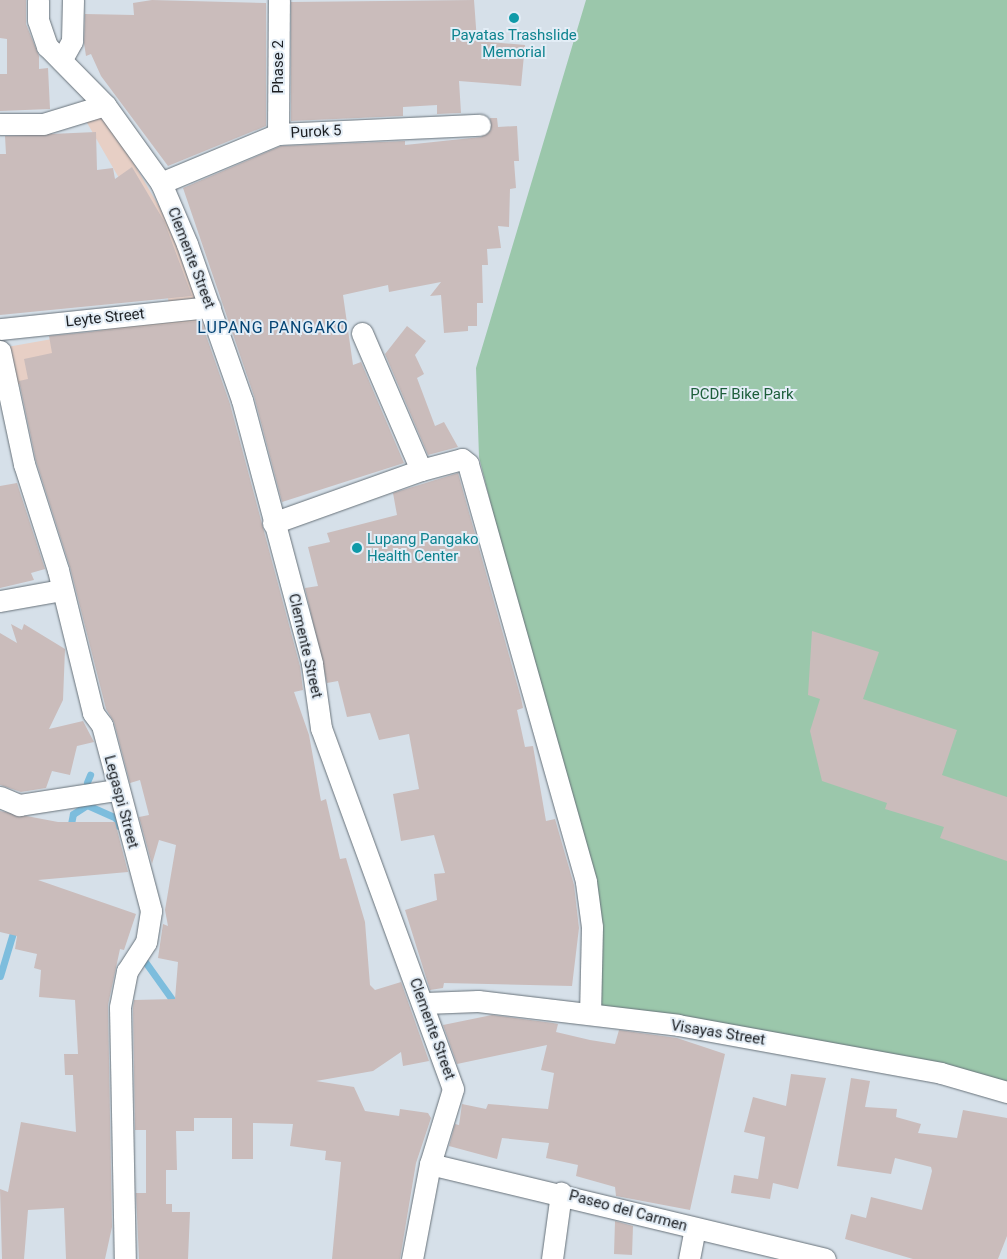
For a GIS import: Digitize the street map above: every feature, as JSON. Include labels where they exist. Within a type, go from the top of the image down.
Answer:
[{"type":"street","name":"Clemente Street","points":[[38,0],[38,20],[47,46],[105,105],[161,183],[210,307],[242,400],[312,664],[321,728],[397,942],[425,1003],[453,1089],[430,1164],[412,1259]]},
{"type":"street","points":[[62,60],[72,41],[73,0]]},
{"type":"street","name":"Phase 2","points":[[278,134],[279,0]]},
{"type":"street","points":[[0,124],[43,124],[105,105]]},
{"type":"street","name":"Purok 5","points":[[161,183],[278,134],[480,125]]},
{"type":"street","name":"Leyte Street","points":[[0,329],[210,307]]},
{"type":"street","points":[[362,333],[421,470]]},
{"type":"street","name":"Legaspi Street","points":[[0,351],[24,464],[62,590],[151,911],[146,942],[127,971],[120,1007],[125,1259]]},
{"type":"street","points":[[273,522],[421,470],[462,459],[468,464],[586,882],[592,927],[590,1014]]},
{"type":"street","points":[[0,601],[62,590]]},
{"type":"street","points":[[0,797],[19,805],[116,790]]},
{"type":"street","name":"Visayas Street","points":[[425,1003],[478,1001],[590,1014],[912,1068],[1007,1092]]},
{"type":"street","name":"Paseo del Carmen","points":[[430,1164],[561,1193],[695,1229],[825,1259]]},
{"type":"street","points":[[552,1259],[561,1193]]},
{"type":"street","points":[[690,1259],[695,1229]]},
{"type":"shaded area","points":[[104,113],[186,252],[198,305],[169,307],[163,254],[86,121]]},
{"type":"shaded area","points":[[199,313],[206,333],[11,386],[7,347]]},
{"type":"green space","name":"PCDF Bike Park","points":[[586,0],[1007,0],[1007,1085],[598,1007],[596,923],[479,457],[476,368]]},
{"type":"building","points":[[0,0],[26,0],[26,24],[39,56],[39,69],[48,68],[50,109],[0,111],[0,74],[7,74],[7,39],[0,38]]},
{"type":"building","points":[[152,0],[266,3],[266,126],[168,166],[101,76],[91,54],[86,56],[84,43],[85,14],[134,15],[133,3]]},
{"type":"building","points":[[474,0],[477,41],[525,45],[521,86],[459,81],[461,113],[437,114],[437,105],[403,107],[403,116],[291,121],[291,2]]},
{"type":"building","points":[[490,118],[497,118],[498,127],[517,126],[519,161],[514,161],[516,188],[510,189],[509,227],[498,226],[501,248],[487,249],[488,265],[482,265],[483,303],[477,303],[477,326],[468,326],[468,331],[444,333],[441,295],[430,296],[441,282],[389,292],[388,285],[343,295],[353,365],[361,362],[404,463],[282,502],[254,396],[183,188],[281,146],[405,141],[405,145],[481,137],[491,130]]},
{"type":"building","points":[[96,132],[97,170],[113,168],[115,179],[132,167],[164,221],[192,296],[0,315],[0,154],[6,154],[5,136]]},
{"type":"building","points":[[201,321],[230,404],[300,666],[303,690],[294,692],[309,735],[321,801],[326,799],[340,859],[346,858],[365,922],[370,985],[375,990],[401,982],[429,1061],[403,1066],[401,1052],[373,1071],[316,1081],[354,1087],[365,1111],[399,1116],[400,1109],[428,1113],[431,1118],[416,1163],[400,1259],[332,1259],[341,1162],[325,1160],[326,1151],[290,1146],[293,1124],[253,1123],[253,1159],[232,1159],[232,1118],[194,1118],[194,1131],[176,1131],[177,1170],[166,1170],[166,1204],[172,1204],[172,1212],[190,1212],[188,1259],[139,1259],[136,1193],[146,1193],[146,1130],[135,1130],[133,1008],[134,1000],[175,999],[178,962],[158,958],[163,924],[168,926],[165,910],[176,845],[159,840],[152,864],[139,817],[149,815],[140,780],[130,783],[114,722],[106,709],[70,567],[36,461],[19,381],[28,379],[24,359],[52,353],[49,336]]},
{"type":"building","points":[[407,326],[426,341],[415,355],[424,374],[417,378],[435,426],[444,422],[458,447],[428,455],[385,354]]},
{"type":"building","points":[[458,473],[521,698],[523,708],[517,710],[525,747],[533,746],[546,821],[555,819],[574,885],[579,928],[572,986],[444,983],[443,988],[430,990],[405,910],[437,900],[434,874],[445,873],[434,835],[401,841],[393,794],[419,789],[409,734],[379,740],[370,713],[347,717],[338,681],[327,683],[305,588],[318,586],[308,547],[330,542],[327,533],[397,515],[393,493]]},
{"type":"building","points":[[17,483],[45,569],[31,573],[34,580],[0,588],[0,486]]},
{"type":"building","points":[[11,624],[22,630],[24,624],[65,649],[63,700],[49,729],[83,721],[94,742],[77,746],[70,775],[52,771],[46,788],[21,792],[0,785],[0,633],[17,643]]},
{"type":"building","points":[[812,631],[879,652],[863,699],[957,730],[942,775],[1007,797],[1007,861],[940,838],[944,827],[885,809],[887,803],[822,781],[810,731],[820,699],[808,695]]},
{"type":"building","points":[[0,811],[58,822],[115,822],[128,872],[38,880],[136,914],[124,950],[120,949],[108,1005],[112,1227],[105,1259],[66,1259],[64,1208],[28,1210],[24,1259],[2,1259],[0,1189],[8,1192],[21,1122],[76,1132],[73,1075],[65,1075],[64,1054],[78,1054],[75,1000],[39,997],[41,970],[34,968],[37,954],[15,949],[17,936],[0,932]]},
{"type":"building","points":[[492,1015],[558,1024],[556,1032],[590,1040],[615,1044],[619,1030],[677,1038],[725,1054],[690,1210],[616,1196],[615,1187],[576,1176],[578,1165],[546,1158],[549,1143],[502,1138],[497,1159],[449,1146],[455,1124],[459,1125],[462,1104],[486,1109],[488,1104],[548,1109],[554,1073],[541,1070],[547,1045],[457,1064],[443,1025]]},
{"type":"building","points":[[791,1074],[826,1078],[798,1189],[773,1183],[770,1199],[731,1193],[734,1175],[758,1179],[765,1137],[744,1132],[753,1097],[786,1106]]},
{"type":"building","points":[[851,1078],[870,1081],[865,1107],[897,1109],[896,1117],[921,1124],[918,1133],[957,1138],[963,1110],[1007,1118],[1007,1236],[998,1259],[913,1259],[845,1239],[851,1214],[866,1218],[871,1197],[922,1210],[932,1171],[931,1167],[895,1158],[891,1174],[837,1166]]},
{"type":"building","points":[[615,1221],[633,1226],[632,1255],[614,1254]]},
{"type":"waterway","points":[[87,782],[90,775]]},
{"type":"waterway","points":[[70,829],[73,814],[87,805],[116,818],[118,826]]},
{"type":"waterway","points":[[0,976],[15,926]]},
{"type":"waterway","points":[[141,956],[171,998]]},
{"type":"place","name":"Payatas Trashslide Memorial","points":[[514,18]]},
{"type":"place","name":"Lupang Pangako Health Center","points":[[357,548]]},
{"type":"district","name":"LUPANG PANGAKO","points":[[273,328]]}]
